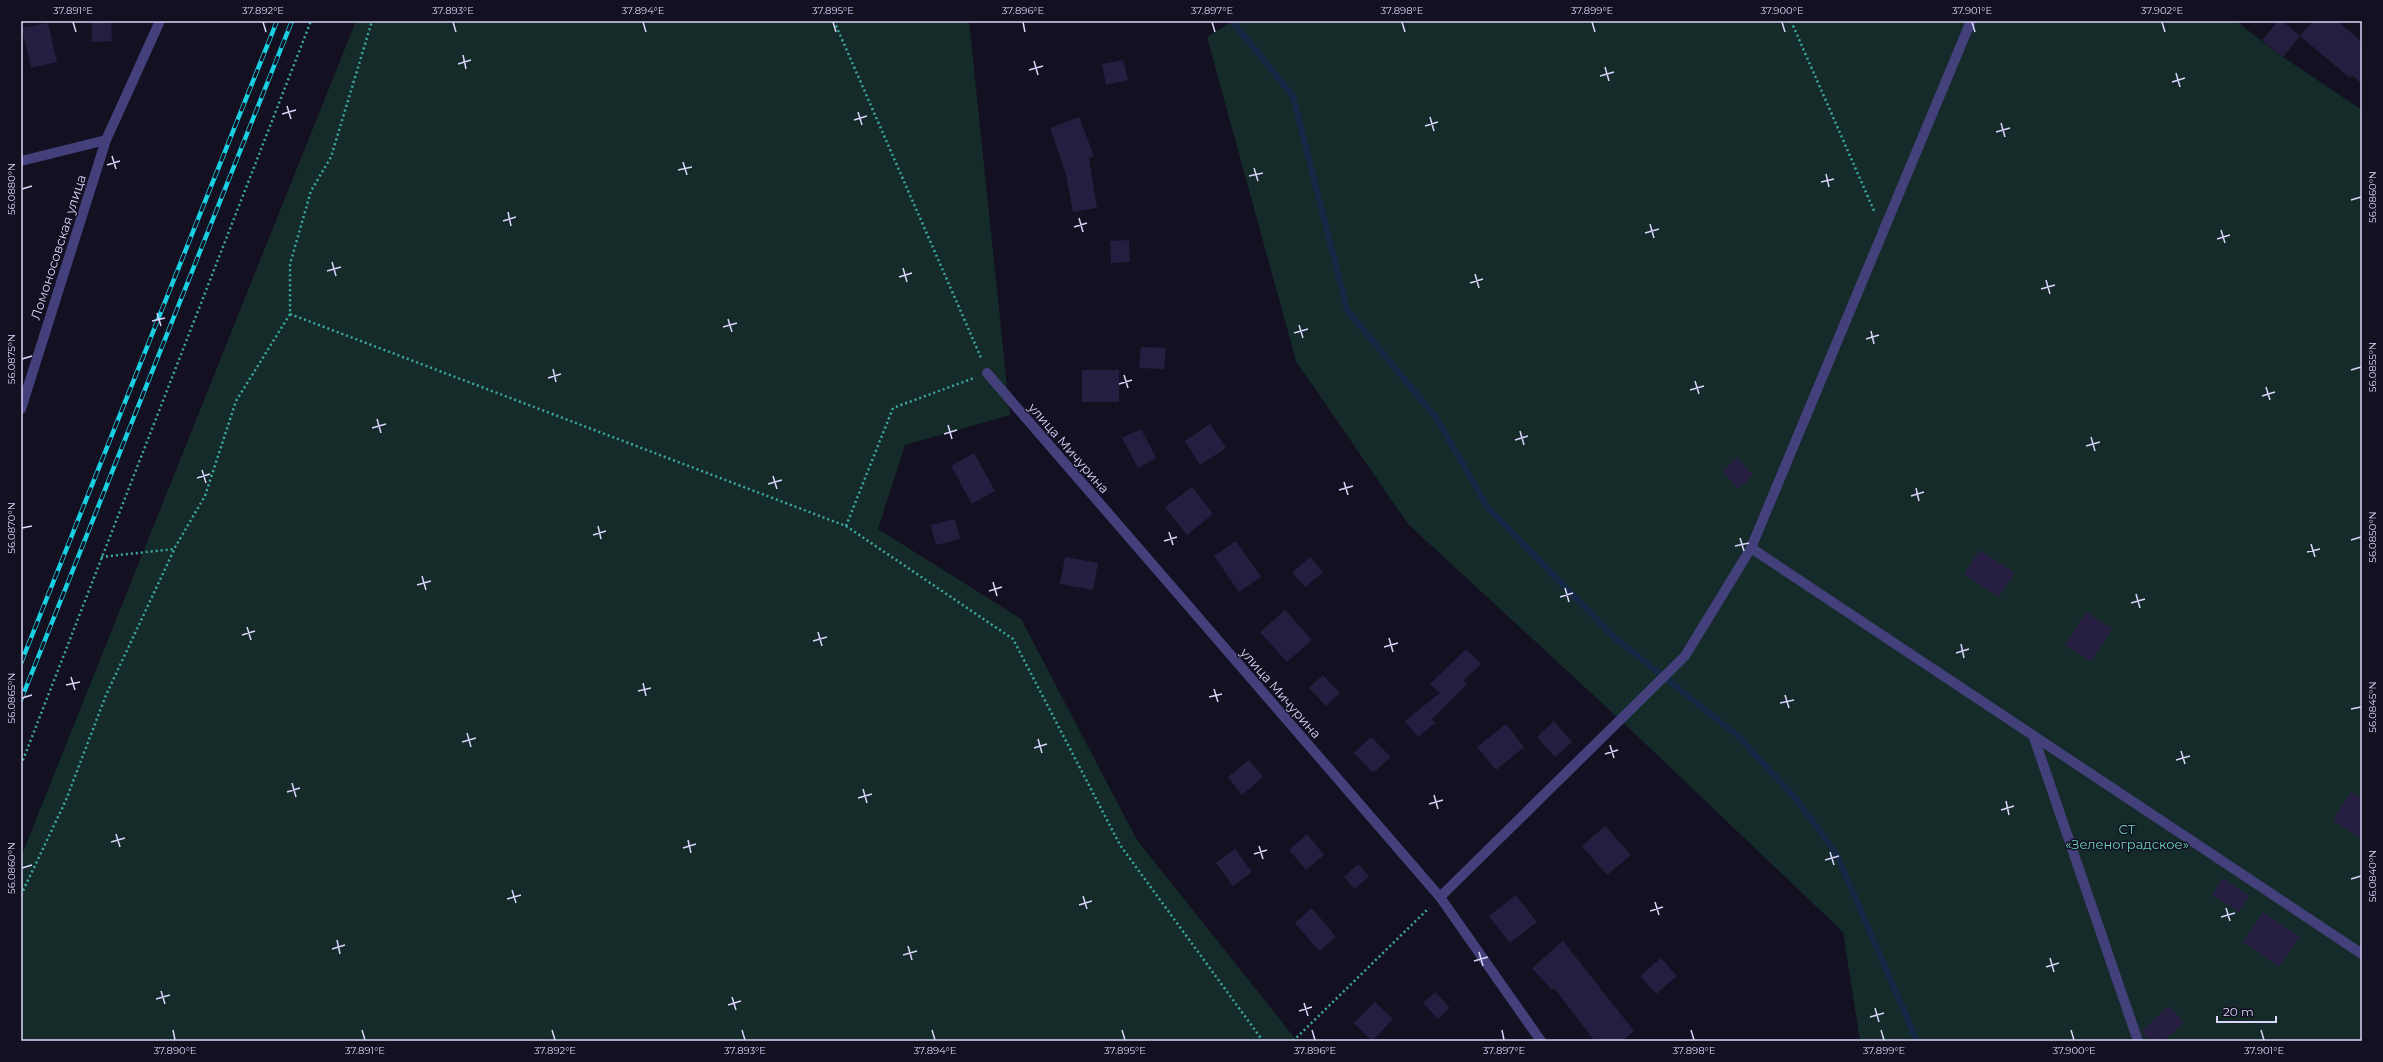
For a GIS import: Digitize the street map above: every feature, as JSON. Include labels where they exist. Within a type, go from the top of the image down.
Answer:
[{"type":"street","name":"Ломоносовская улица","points":[[21,409],[106,140],[160,21]]},
{"type":"street","points":[[1440,897],[1684,656],[1751,548],[1971,21]]},
{"type":"street","points":[[21,161],[106,140]]},
{"type":"street","name":"улица Мичурина","points":[[988,373],[1440,897],[1541,1041]]},
{"type":"street","points":[[1751,548],[2362,954]]},
{"type":"street","points":[[2034,735],[2138,1041]]},
{"type":"path","points":[[21,765],[310,21]]},
{"type":"path","points":[[21,896],[66,800],[106,695],[174,549],[205,496],[236,401],[290,314],[290,264],[310,191],[331,157],[372,21]]},
{"type":"path","points":[[834,21],[988,373],[893,408],[846,526]]},
{"type":"path","points":[[1791,21],[1883,232]]},
{"type":"path","points":[[290,314],[846,526],[1013,639],[1120,845],[1263,1041]]},
{"type":"path","points":[[101,557],[174,549]]},
{"type":"path","points":[[1293,1041],[1440,897]]},
{"type":"green space","points":[[356,21],[969,21],[1010,415],[905,445],[878,529],[1021,619],[1137,840],[1297,1041],[21,1041],[21,857]]},
{"type":"green space","name":"СТ «Зеленоградское»","points":[[1233,21],[2236,21],[2283,57],[2362,110],[2362,1041],[1860,1041],[1843,932],[1630,729],[1408,524],[1296,361],[1207,37]]},
{"type":"building","points":[[92,21],[111,21],[112,41],[92,42]]},
{"type":"building","points":[[2278,21],[2282,21],[2300,36],[2283,57],[2262,40]]},
{"type":"building","points":[[2313,21],[2337,21],[2362,42],[2362,84],[2352,75],[2350,78],[2300,36]]},
{"type":"building","points":[[48,23],[57,62],[31,68],[22,28]]},
{"type":"building","points":[[1123,60],[1128,80],[1106,85],[1102,64]]},
{"type":"building","points":[[1079,117],[1094,156],[1089,158],[1097,208],[1073,212],[1066,174],[1050,128]]},
{"type":"building","points":[[1129,240],[1130,262],[1111,263],[1110,241]]},
{"type":"building","points":[[1141,347],[1166,348],[1164,369],[1139,368]]},
{"type":"building","points":[[1082,370],[1119,370],[1119,402],[1082,402]]},
{"type":"building","points":[[1210,424],[1226,448],[1200,465],[1185,441]]},
{"type":"building","points":[[1141,429],[1156,458],[1138,468],[1122,438]]},
{"type":"building","points":[[974,453],[995,491],[972,504],[951,466]]},
{"type":"building","points":[[1737,457],[1753,475],[1738,489],[1722,471]]},
{"type":"building","points":[[1192,487],[1213,514],[1187,535],[1165,507]]},
{"type":"building","points":[[955,519],[960,539],[936,545],[931,525]]},
{"type":"building","points":[[1236,541],[1261,577],[1239,592],[1214,556]]},
{"type":"building","points":[[1980,550],[2015,573],[1999,597],[1964,574]]},
{"type":"building","points":[[1065,557],[1098,563],[1093,590],[1060,584]]},
{"type":"building","points":[[1310,557],[1323,572],[1305,587],[1292,573]]},
{"type":"building","points":[[1285,610],[1312,640],[1287,662],[1260,632]]},
{"type":"building","points":[[2086,612],[2112,629],[2091,662],[2065,645]]},
{"type":"building","points":[[1466,649],[1481,664],[1463,681],[1467,684],[1432,719],[1435,723],[1418,737],[1405,721],[1440,693],[1430,684]]},
{"type":"building","points":[[1323,675],[1340,693],[1326,706],[1309,688]]},
{"type":"building","points":[[1554,721],[1572,742],[1555,757],[1537,737]]},
{"type":"building","points":[[1506,724],[1524,747],[1496,770],[1477,747]]},
{"type":"building","points":[[1371,737],[1391,757],[1373,773],[1354,753]]},
{"type":"building","points":[[1249,760],[1263,777],[1242,795],[1228,777]]},
{"type":"building","points":[[2351,792],[2362,798],[2362,839],[2333,820]]},
{"type":"building","points":[[1605,826],[1631,855],[1607,875],[1582,846]]},
{"type":"building","points":[[1307,834],[1324,855],[1306,870],[1289,850]]},
{"type":"building","points":[[1235,849],[1252,872],[1233,886],[1216,863]]},
{"type":"building","points":[[1358,864],[1369,876],[1355,889],[1344,877]]},
{"type":"building","points":[[2222,878],[2249,896],[2239,912],[2212,895]]},
{"type":"building","points":[[1516,895],[1537,922],[1510,943],[1489,916]]},
{"type":"building","points":[[1312,908],[1336,937],[1319,951],[1295,923]]},
{"type":"building","points":[[2263,912],[2300,937],[2279,967],[2243,942]]},
{"type":"building","points":[[1563,941],[1634,1031],[1622,1041],[1595,1041],[1554,988],[1552,990],[1532,968]]},
{"type":"building","points":[[1661,958],[1677,976],[1656,994],[1640,976]]},
{"type":"building","points":[[1435,992],[1450,1008],[1438,1019],[1423,1003]]},
{"type":"building","points":[[1375,1002],[1393,1019],[1372,1041],[1354,1023]]},
{"type":"building","points":[[2169,1006],[2184,1023],[2164,1041],[2149,1041],[2142,1031]]},
{"type":"waterway","points":[[1232,21],[1293,96],[1347,310],[1437,419],[1488,508],[1615,638],[1738,736],[1797,800],[1837,855],[1917,1041]]},
{"type":"railway","points":[[21,663],[277,21]]},
{"type":"railway","points":[[21,700],[292,21]]}]
